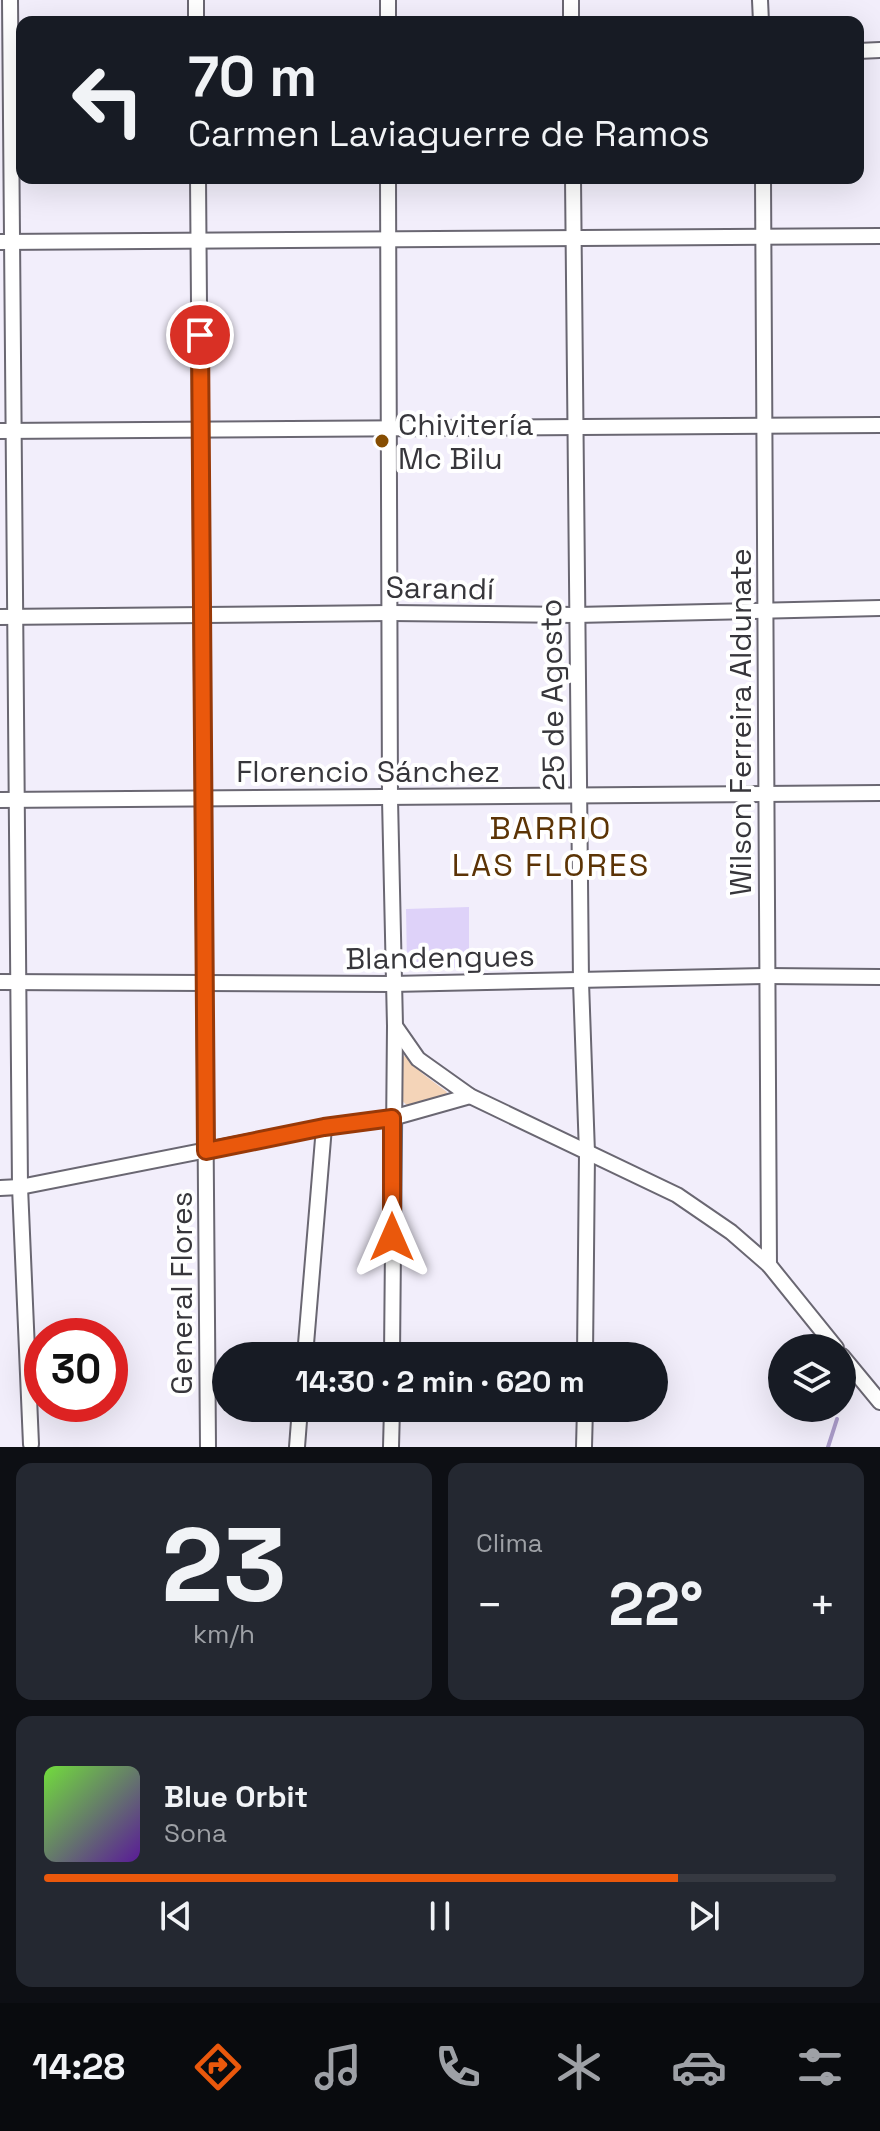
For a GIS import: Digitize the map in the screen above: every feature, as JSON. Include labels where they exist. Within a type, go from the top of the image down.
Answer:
[{"type":"street","points":[[10,0],[6,242],[8,431],[17,617],[20,1187],[31,1444]]},
{"type":"street","name":"General Flores","points":[[198,184],[208,1447]]},
{"type":"street","points":[[388,184],[390,799],[395,1026],[392,1342]]},
{"type":"street","name":"25 de Agosto","points":[[573,184],[581,982],[587,1153],[585,1342]]},
{"type":"street","name":"Wilson Ferreira Aldunate","points":[[763,184],[769,1265]]},
{"type":"street","points":[[6,242],[880,236]]},
{"type":"street","points":[[8,431],[880,425]]},
{"type":"street","name":"Sarandí","points":[[0,617],[391,613],[576,615],[880,608]]},
{"type":"street","name":"Florencio Sánchez","points":[[0,800],[880,793]]},
{"type":"street","name":"Blandengues","points":[[0,982],[392,984],[767,976],[880,977]]},
{"type":"street","points":[[395,1026],[418,1059],[470,1096],[677,1195],[731,1232],[769,1265],[825,1334]]},
{"type":"street","points":[[0,1188],[20,1187],[324,1127],[392,1118],[470,1096]]},
{"type":"street","points":[[306,1342],[324,1127]]},
{"type":"street","points":[[856,1373],[880,1402]]},
{"type":"street","points":[[297,1447],[299,1422]]},
{"type":"street","points":[[391,1447],[392,1422]]},
{"type":"street","points":[[584,1447],[585,1422]]},
{"type":"shaded area","points":[[405,1056],[447,1092],[445,1097],[408,1106],[400,1099],[402,1057]]},
{"type":"building","points":[[469,907],[469,968],[410,968],[407,965],[406,909]]},
{"type":"waterway","points":[[828,1447],[836,1422]]},
{"type":"place","name":"Chivitería Mc Bilu","points":[[382,441]]},
{"type":"district","name":"BARRIO LAS FLORES","points":[[551,846]]},
{"type":"route","points":[[200,335],[206,1151],[324,1127],[392,1118],[392,1237]]}]
